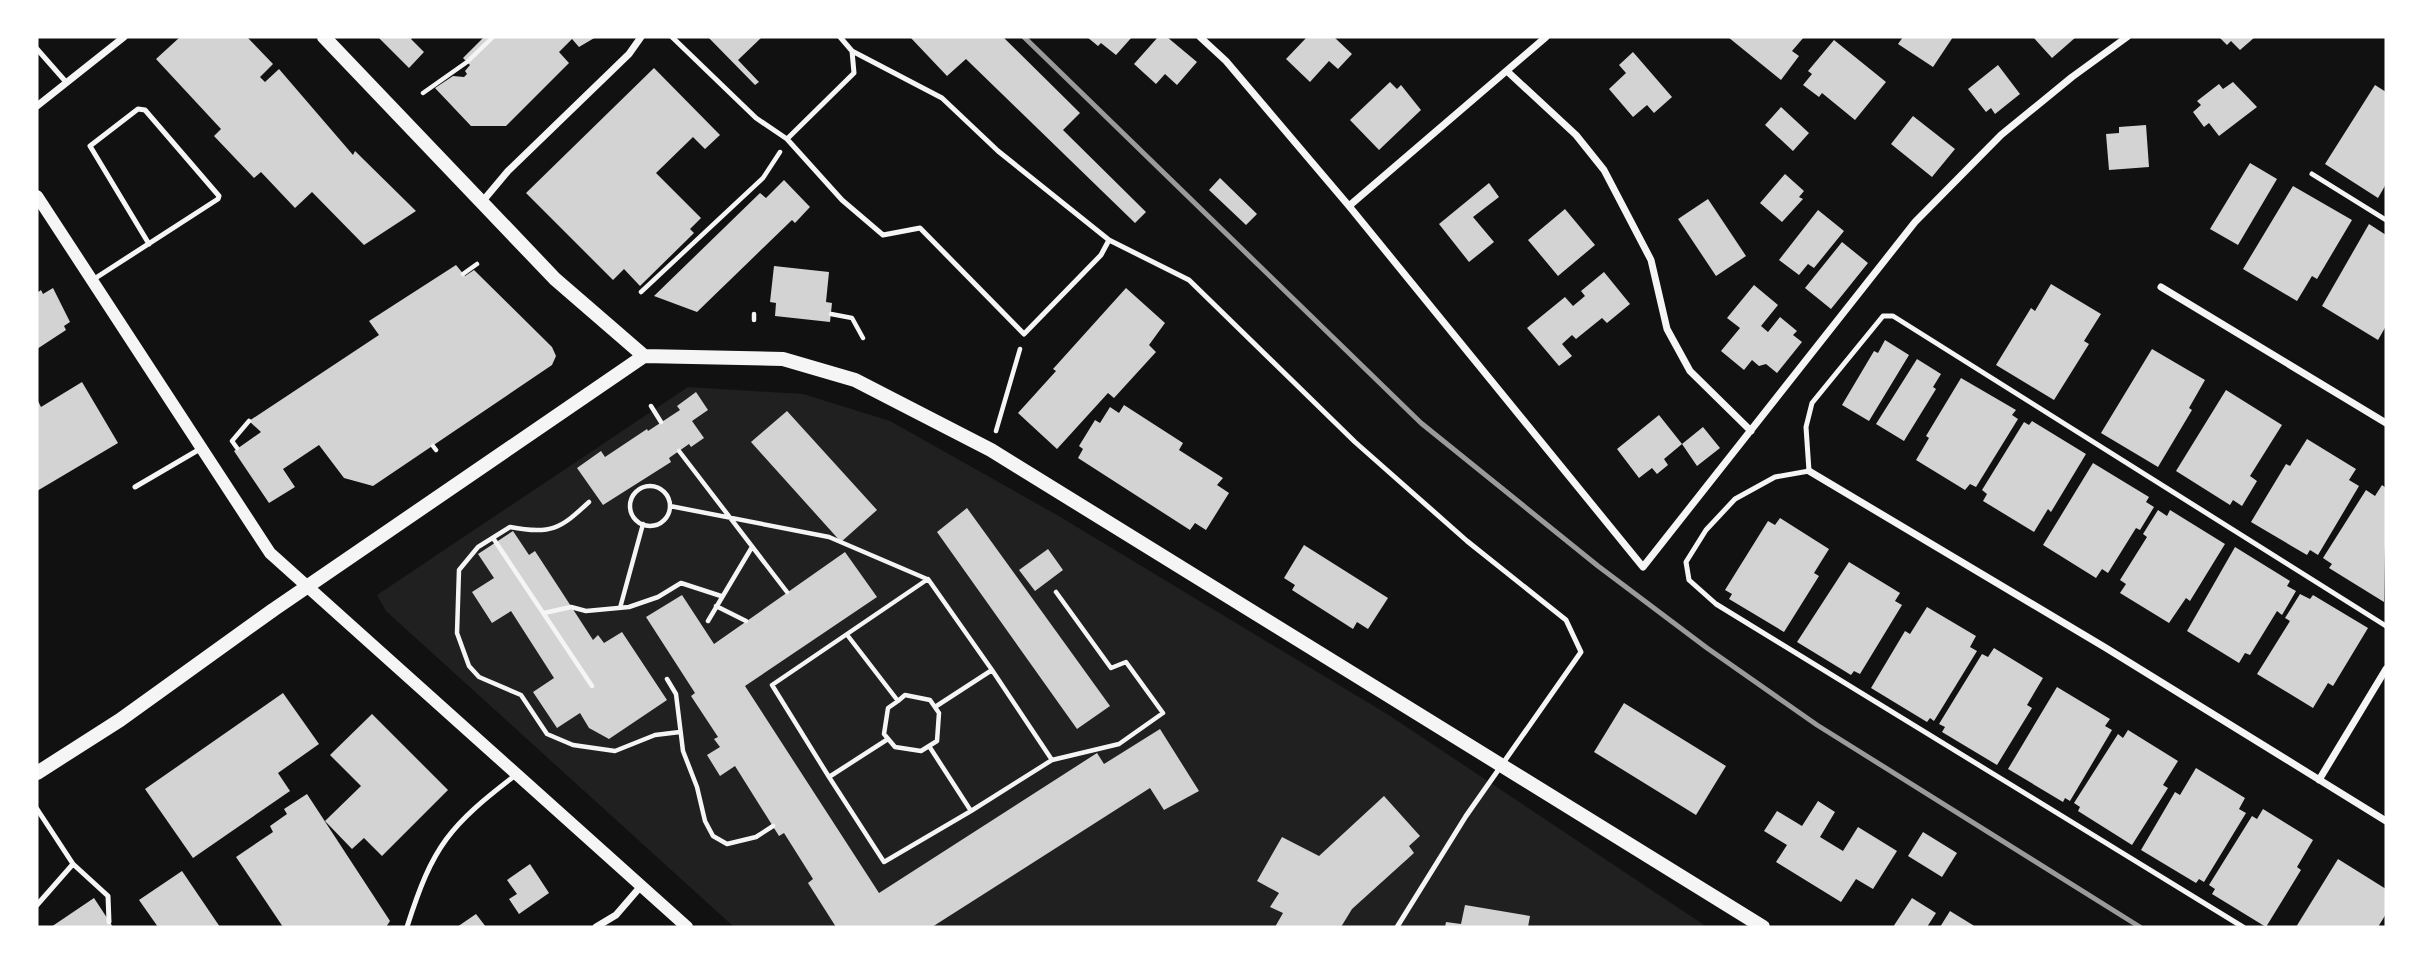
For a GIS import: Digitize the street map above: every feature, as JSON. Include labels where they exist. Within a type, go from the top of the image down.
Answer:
[{"type":"main road","points":[[324,37],[555,279],[644,356]]},
{"type":"main road","points":[[37,773],[120,720],[308,585],[644,356],[783,359],[855,380],[991,450],[1762,927]]},
{"type":"street","points":[[37,106],[124,37]]},
{"type":"street","points":[[481,204],[508,171],[629,54],[641,37]]},
{"type":"street","points":[[1200,37],[1226,61],[1349,206],[1643,567],[1915,222],[2001,135],[2071,77],[2127,37]]},
{"type":"street","points":[[1349,206],[1546,37]]},
{"type":"street","points":[[1508,72],[1576,135],[1604,170],[1651,260],[1667,329],[1690,371],[1751,431]]},
{"type":"street","points":[[37,196],[265,545],[686,927]]},
{"type":"street","points":[[2161,287],[2386,423]]},
{"type":"street","points":[[1808,471],[2386,821]]},
{"type":"street","points":[[2319,780],[2386,669]]},
{"type":"street","points":[[596,927],[616,915],[641,887]]},
{"type":"lane","points":[[672,37],[756,118],[787,139],[842,200],[883,235],[920,228],[1024,334],[1101,255],[1109,240]]},
{"type":"lane","points":[[840,37],[852,51],[942,99],[998,151],[1109,240],[1189,280],[1293,384],[1373,458],[1467,541],[1566,620],[1581,652],[1466,816],[1397,927]]},
{"type":"lane","points":[[37,49],[66,82]]},
{"type":"lane","points":[[787,139],[854,73],[852,51]]},
{"type":"lane","points":[[91,281],[149,244],[219,196],[145,110],[138,109],[90,146],[149,244]]},
{"type":"lane","points":[[2312,174],[2386,220]]},
{"type":"lane","points":[[2243,927],[1716,604],[1689,580],[1686,562],[1706,530],[1735,499],[1775,477],[1808,471],[1806,427],[1812,403],[1883,316],[1893,316],[2386,626]]},
{"type":"lane","points":[[135,488],[200,449]]},
{"type":"lane","points":[[407,927],[427,868],[448,834],[476,805],[517,774]]},
{"type":"lane","points":[[37,809],[73,864],[108,896],[109,922]]},
{"type":"lane","points":[[37,905],[73,864]]},
{"type":"path","points":[[423,93],[467,62],[493,37]]},
{"type":"path","points":[[641,292],[763,178],[787,139]]},
{"type":"path","points":[[463,274],[477,264]]},
{"type":"path","points":[[831,314],[852,318],[863,338]]},
{"type":"path","points":[[991,450],[1024,334]]},
{"type":"path","points":[[651,407],[662,422]]},
{"type":"path","points":[[237,448],[232,441],[249,421]]},
{"type":"path","points":[[680,451],[787,592]]},
{"type":"path","points":[[650,486],[658,488],[669,498],[670,506],[665,520],[650,526],[636,520],[631,506],[636,492],[650,486]]},
{"type":"path","points":[[590,502],[561,528],[536,532],[510,527],[478,547],[459,570],[457,633],[469,666],[479,677],[521,695],[547,734],[573,745],[615,751],[655,735],[680,732]]},
{"type":"path","points":[[670,506],[829,537],[928,579],[1052,760]]},
{"type":"path","points":[[620,608],[643,524]]},
{"type":"path","points":[[493,538],[592,686]]},
{"type":"path","points":[[708,621],[752,547]]},
{"type":"path","points":[[928,579],[848,636],[772,685],[884,862],[1052,760],[1119,744],[1164,713],[1126,662],[1111,668],[1056,592]]},
{"type":"path","points":[[544,613],[571,607],[586,611],[620,608],[658,597],[681,583],[721,596]]},
{"type":"path","points":[[716,606],[746,621]]},
{"type":"path","points":[[848,636],[898,701]]},
{"type":"path","points":[[935,707],[992,670]]},
{"type":"path","points":[[667,679],[676,694],[683,751],[713,836],[727,844],[741,842],[772,826]]},
{"type":"path","points":[[905,695],[930,700],[935,707],[940,713],[937,741],[921,751],[895,747],[884,734],[888,708],[905,695]]},
{"type":"path","points":[[829,777],[888,739]]},
{"type":"path","points":[[929,746],[971,811]]},
{"type":"shaded area","points":[[688,387],[803,394],[890,421],[1057,515],[1387,714],[1707,927],[734,927],[386,611],[377,595]]},
{"type":"building","points":[[180,37],[247,37],[273,64],[260,77],[265,82],[279,69],[353,155],[355,151],[416,211],[364,245],[312,192],[295,208],[261,172],[254,178],[214,136],[221,129],[156,59]]},
{"type":"building","points":[[378,37],[413,37],[411,39],[424,52],[409,68]]},
{"type":"building","points":[[484,37],[596,37],[579,47],[572,39],[559,52],[569,63],[506,126],[471,126],[435,88],[453,76],[464,77],[467,74],[465,71],[470,65],[463,58]]},
{"type":"building","points":[[708,37],[762,37],[738,60],[759,82],[755,85]]},
{"type":"building","points":[[910,37],[1003,37],[1080,113],[1063,130],[1146,212],[1135,223],[966,59],[947,76]]},
{"type":"building","points":[[1087,37],[1132,37],[1116,55],[1101,43],[1098,46]]},
{"type":"building","points":[[1158,37],[1167,37],[1197,62],[1177,85],[1165,74],[1156,84],[1134,64]]},
{"type":"building","points":[[1307,37],[1334,37],[1352,54],[1338,69],[1329,61],[1310,82],[1286,59]]},
{"type":"building","points":[[1728,37],[1804,37],[1792,51],[1799,56],[1781,80]]},
{"type":"building","points":[[1903,37],[1953,37],[1933,67],[1898,44]]},
{"type":"building","points":[[2033,37],[2076,37],[2052,58]]},
{"type":"building","points":[[2219,37],[2255,37],[2240,50],[2231,41],[2227,45]]},
{"type":"building","points":[[1834,40],[1886,82],[1855,120],[1822,93],[1819,97],[1803,85],[1812,74],[1808,71]]},
{"type":"building","points":[[1633,52],[1672,97],[1654,113],[1647,105],[1633,117],[1609,89],[1626,73],[1619,65]]},
{"type":"building","points":[[1998,65],[2020,94],[1995,114],[1991,108],[1986,112],[1968,89]]},
{"type":"building","points":[[654,68],[720,135],[705,149],[693,137],[656,173],[701,218],[690,229],[694,233],[640,286],[624,269],[613,280],[526,193]]},
{"type":"building","points":[[1390,82],[1397,89],[1401,85],[1421,110],[1379,150],[1350,120]]},
{"type":"building","points":[[2233,82],[2257,107],[2219,136],[2209,123],[2204,127],[2193,112],[2201,105],[2197,101],[2219,84],[2223,89]]},
{"type":"building","points":[[2375,85],[2386,92],[2386,184],[2378,198],[2325,164]]},
{"type":"building","points":[[1781,107],[1809,133],[1793,151],[1765,125]]},
{"type":"building","points":[[1913,116],[1955,149],[1932,177],[1891,144]]},
{"type":"building","points":[[2146,125],[2149,167],[2109,170],[2106,134],[2119,133],[2119,127]]},
{"type":"building","points":[[2250,163],[2277,179],[2238,245],[2210,229]]},
{"type":"building","points":[[1785,174],[1804,191],[1799,197],[1803,199],[1782,222],[1760,203]]},
{"type":"building","points":[[1220,178],[1257,214],[1246,225],[1209,190]]},
{"type":"building","points":[[784,180],[810,207],[795,223],[792,220],[697,312],[654,296],[760,193],[766,198]]},
{"type":"building","points":[[1489,183],[1499,197],[1473,217],[1494,242],[1469,262],[1439,224]]},
{"type":"building","points":[[2293,186],[2352,220],[2317,279],[2312,276],[2297,301],[2243,269]]},
{"type":"building","points":[[1708,199],[1746,256],[1716,276],[1678,219]]},
{"type":"building","points":[[1565,209],[1595,245],[1558,276],[1528,240]]},
{"type":"building","points":[[1818,210],[1844,231],[1814,268],[1808,264],[1799,275],[1779,260]]},
{"type":"building","points":[[2369,224],[2386,235],[2386,326],[2378,340],[2322,306]]},
{"type":"building","points":[[1842,242],[1868,263],[1831,309],[1805,288]]},
{"type":"building","points":[[456,265],[465,276],[474,270],[552,347],[556,356],[552,365],[373,486],[344,478],[319,445],[283,469],[295,487],[269,503],[234,451],[261,432],[249,421],[379,335],[369,321]]},
{"type":"building","points":[[774,266],[829,272],[826,302],[832,303],[830,322],[775,316],[776,303],[770,302]]},
{"type":"building","points":[[1604,272],[1630,304],[1607,323],[1602,318],[1576,339],[1572,335],[1562,344],[1572,356],[1559,366],[1527,328],[1565,297],[1573,306],[1585,296],[1581,291]]},
{"type":"building","points":[[2051,284],[2101,314],[2084,341],[2089,344],[2054,400],[1996,365],[2031,308],[2035,311]]},
{"type":"building","points":[[1754,285],[1778,305],[1761,326],[1768,332],[1780,317],[1797,331],[1793,335],[1802,342],[1777,373],[1766,364],[1759,366],[1752,360],[1744,370],[1721,351],[1740,328],[1727,318]]},
{"type":"building","points":[[53,288],[70,322],[64,326],[66,330],[37,349],[37,293],[41,290],[43,294]]},
{"type":"building","points":[[1126,288],[1165,323],[1149,345],[1156,352],[1114,398],[1108,393],[1057,449],[1018,413],[1056,371],[1053,369]]},
{"type":"building","points":[[1885,340],[1909,355],[1869,421],[1842,405],[1874,351],[1878,353]]},
{"type":"building","points":[[2152,349],[2205,380],[2189,408],[2192,410],[2158,467],[2101,433]]},
{"type":"building","points":[[1917,359],[1941,374],[1933,387],[1936,389],[1904,441],[1876,424]]},
{"type":"building","points":[[1961,378],[2016,410],[2012,415],[2018,419],[1976,487],[1970,484],[1965,490],[1916,460],[1929,438],[1926,436]]},
{"type":"building","points":[[82,382],[118,443],[37,491],[37,399],[41,407]]},
{"type":"building","points":[[2226,390],[2282,425],[2250,476],[2257,481],[2242,506],[2233,500],[2230,505],[2176,471]]},
{"type":"building","points":[[696,392],[708,410],[692,421],[704,438],[691,447],[689,444],[669,458],[671,462],[603,505],[577,468],[601,451],[605,457],[647,429],[648,431],[680,410],[677,406]]},
{"type":"building","points":[[1124,405],[1183,443],[1179,450],[1223,478],[1217,485],[1229,493],[1206,530],[1195,523],[1190,530],[1078,458],[1083,449],[1079,446],[1095,420],[1100,423],[1110,407],[1119,413]]},
{"type":"building","points":[[787,411],[877,510],[841,542],[751,442]]},
{"type":"building","points":[[1659,415],[1682,444],[1664,459],[1668,465],[1657,474],[1652,468],[1639,478],[1617,449]]},
{"type":"building","points":[[2032,421],[2086,454],[2051,512],[2048,509],[2034,532],[1983,501],[1987,494],[1982,490],[2024,422],[2029,425]]},
{"type":"building","points":[[1703,427],[1720,448],[1697,466],[1682,444]]},
{"type":"building","points":[[2307,439],[2356,469],[2349,480],[2359,486],[2318,555],[2310,550],[2307,555],[2251,522],[2286,464],[2290,466]]},
{"type":"building","points":[[2093,463],[2149,497],[2146,502],[2154,507],[2140,530],[2136,528],[2108,573],[2102,569],[2096,578],[2043,545]]},
{"type":"building","points":[[2382,485],[2386,488],[2384,602],[2329,568],[2332,564],[2323,558],[2366,490],[2375,496]]},
{"type":"building","points":[[967,508],[1110,706],[1077,729],[937,532]]},
{"type":"building","points":[[2158,510],[2167,516],[2170,510],[2225,544],[2190,601],[2186,598],[2169,623],[2120,593],[2126,584],[2120,580],[2147,537],[2143,534]]},
{"type":"building","points":[[1780,518],[1829,549],[1814,573],[1819,576],[1784,632],[1729,599],[1732,594],[1725,590],[1768,521],[1775,525]]},
{"type":"building","points":[[513,531],[529,555],[535,551],[593,640],[598,635],[604,643],[622,632],[667,700],[609,739],[589,728],[580,713],[557,728],[533,692],[554,678],[511,611],[492,623],[472,592],[494,578],[478,554]]},
{"type":"building","points":[[1304,545],[1388,598],[1368,629],[1357,622],[1353,629],[1292,590],[1295,585],[1284,578]]},
{"type":"building","points":[[2235,547],[2290,581],[2287,586],[2296,591],[2282,615],[2277,611],[2250,655],[2245,653],[2239,663],[2187,631]]},
{"type":"building","points":[[1048,549],[1063,570],[1035,591],[1019,570]]},
{"type":"building","points":[[845,552],[877,597],[745,686],[879,893],[1097,753],[1104,764],[1160,729],[1199,791],[1164,810],[1150,788],[932,927],[836,927],[808,883],[813,879],[784,833],[779,836],[735,766],[720,776],[707,755],[720,747],[714,739],[718,737],[691,696],[695,693],[646,617],[682,595],[714,644]]},
{"type":"building","points":[[1849,562],[1900,593],[1895,601],[1902,605],[1860,674],[1854,671],[1851,675],[1797,642]]},
{"type":"building","points":[[2300,594],[2310,599],[2313,595],[2368,628],[2333,686],[2328,683],[2313,708],[2257,674],[2290,621],[2285,618]]},
{"type":"building","points":[[1927,607],[1976,636],[1970,647],[1977,651],[1934,721],[1930,718],[1927,722],[1871,688],[1905,631],[1910,634]]},
{"type":"building","points":[[1994,648],[2043,678],[2027,705],[2032,708],[1997,765],[1942,732],[1945,727],[1939,724],[1982,654],[1988,657]]},
{"type":"building","points":[[2057,687],[2110,719],[2105,726],[2112,730],[2070,801],[2065,798],[2063,802],[2008,769]]},
{"type":"building","points":[[283,693],[319,744],[278,773],[290,791],[193,858],[145,789]]},
{"type":"building","points":[[1624,703],[1726,766],[1696,815],[1594,752]]},
{"type":"building","points":[[372,714],[448,790],[382,856],[364,838],[352,849],[325,821],[361,786],[330,755]]},
{"type":"building","points":[[2128,730],[2178,761],[2163,785],[2168,788],[2132,845],[2078,811],[2080,807],[2074,803],[2118,734],[2123,738]]},
{"type":"building","points":[[2196,768],[2245,798],[2239,809],[2246,813],[2204,882],[2199,879],[2196,883],[2141,850],[2175,792],[2180,795]]},
{"type":"building","points":[[307,794],[390,921],[386,927],[283,927],[236,857],[273,832],[270,826],[287,814],[284,809]]},
{"type":"building","points":[[1384,796],[1420,836],[1409,846],[1414,853],[1352,909],[1341,927],[1275,927],[1283,913],[1270,907],[1279,893],[1257,881],[1282,837],[1319,856]]},
{"type":"building","points":[[1818,801],[1835,812],[1820,837],[1843,851],[1858,827],[1897,851],[1873,889],[1856,879],[1841,902],[1776,862],[1787,845],[1764,831],[1777,811],[1802,826]]},
{"type":"building","points":[[2263,809],[2313,840],[2297,867],[2301,870],[2266,927],[2212,894],[2215,889],[2209,885],[2252,816],[2257,819]]},
{"type":"building","points":[[1923,832],[1957,853],[1942,877],[1908,856]]},
{"type":"building","points":[[2338,859],[2386,889],[2386,914],[2378,927],[2296,927]]},
{"type":"building","points":[[530,864],[549,893],[519,914],[509,899],[517,894],[507,880]]},
{"type":"building","points":[[182,871],[220,927],[158,927],[139,900]]},
{"type":"building","points":[[94,898],[113,927],[51,927]]},
{"type":"building","points":[[1912,898],[1936,913],[1927,927],[1893,927]]},
{"type":"building","points":[[1465,905],[1530,916],[1528,927],[1445,927],[1446,922],[1461,924]]},
{"type":"building","points":[[1950,911],[1976,927],[1940,927]]},
{"type":"building","points":[[476,914],[486,927],[457,927]]},
{"type":"railway","points":[[1024,37],[1421,423],[1598,566],[1707,648],[1817,725],[2140,927]]}]
